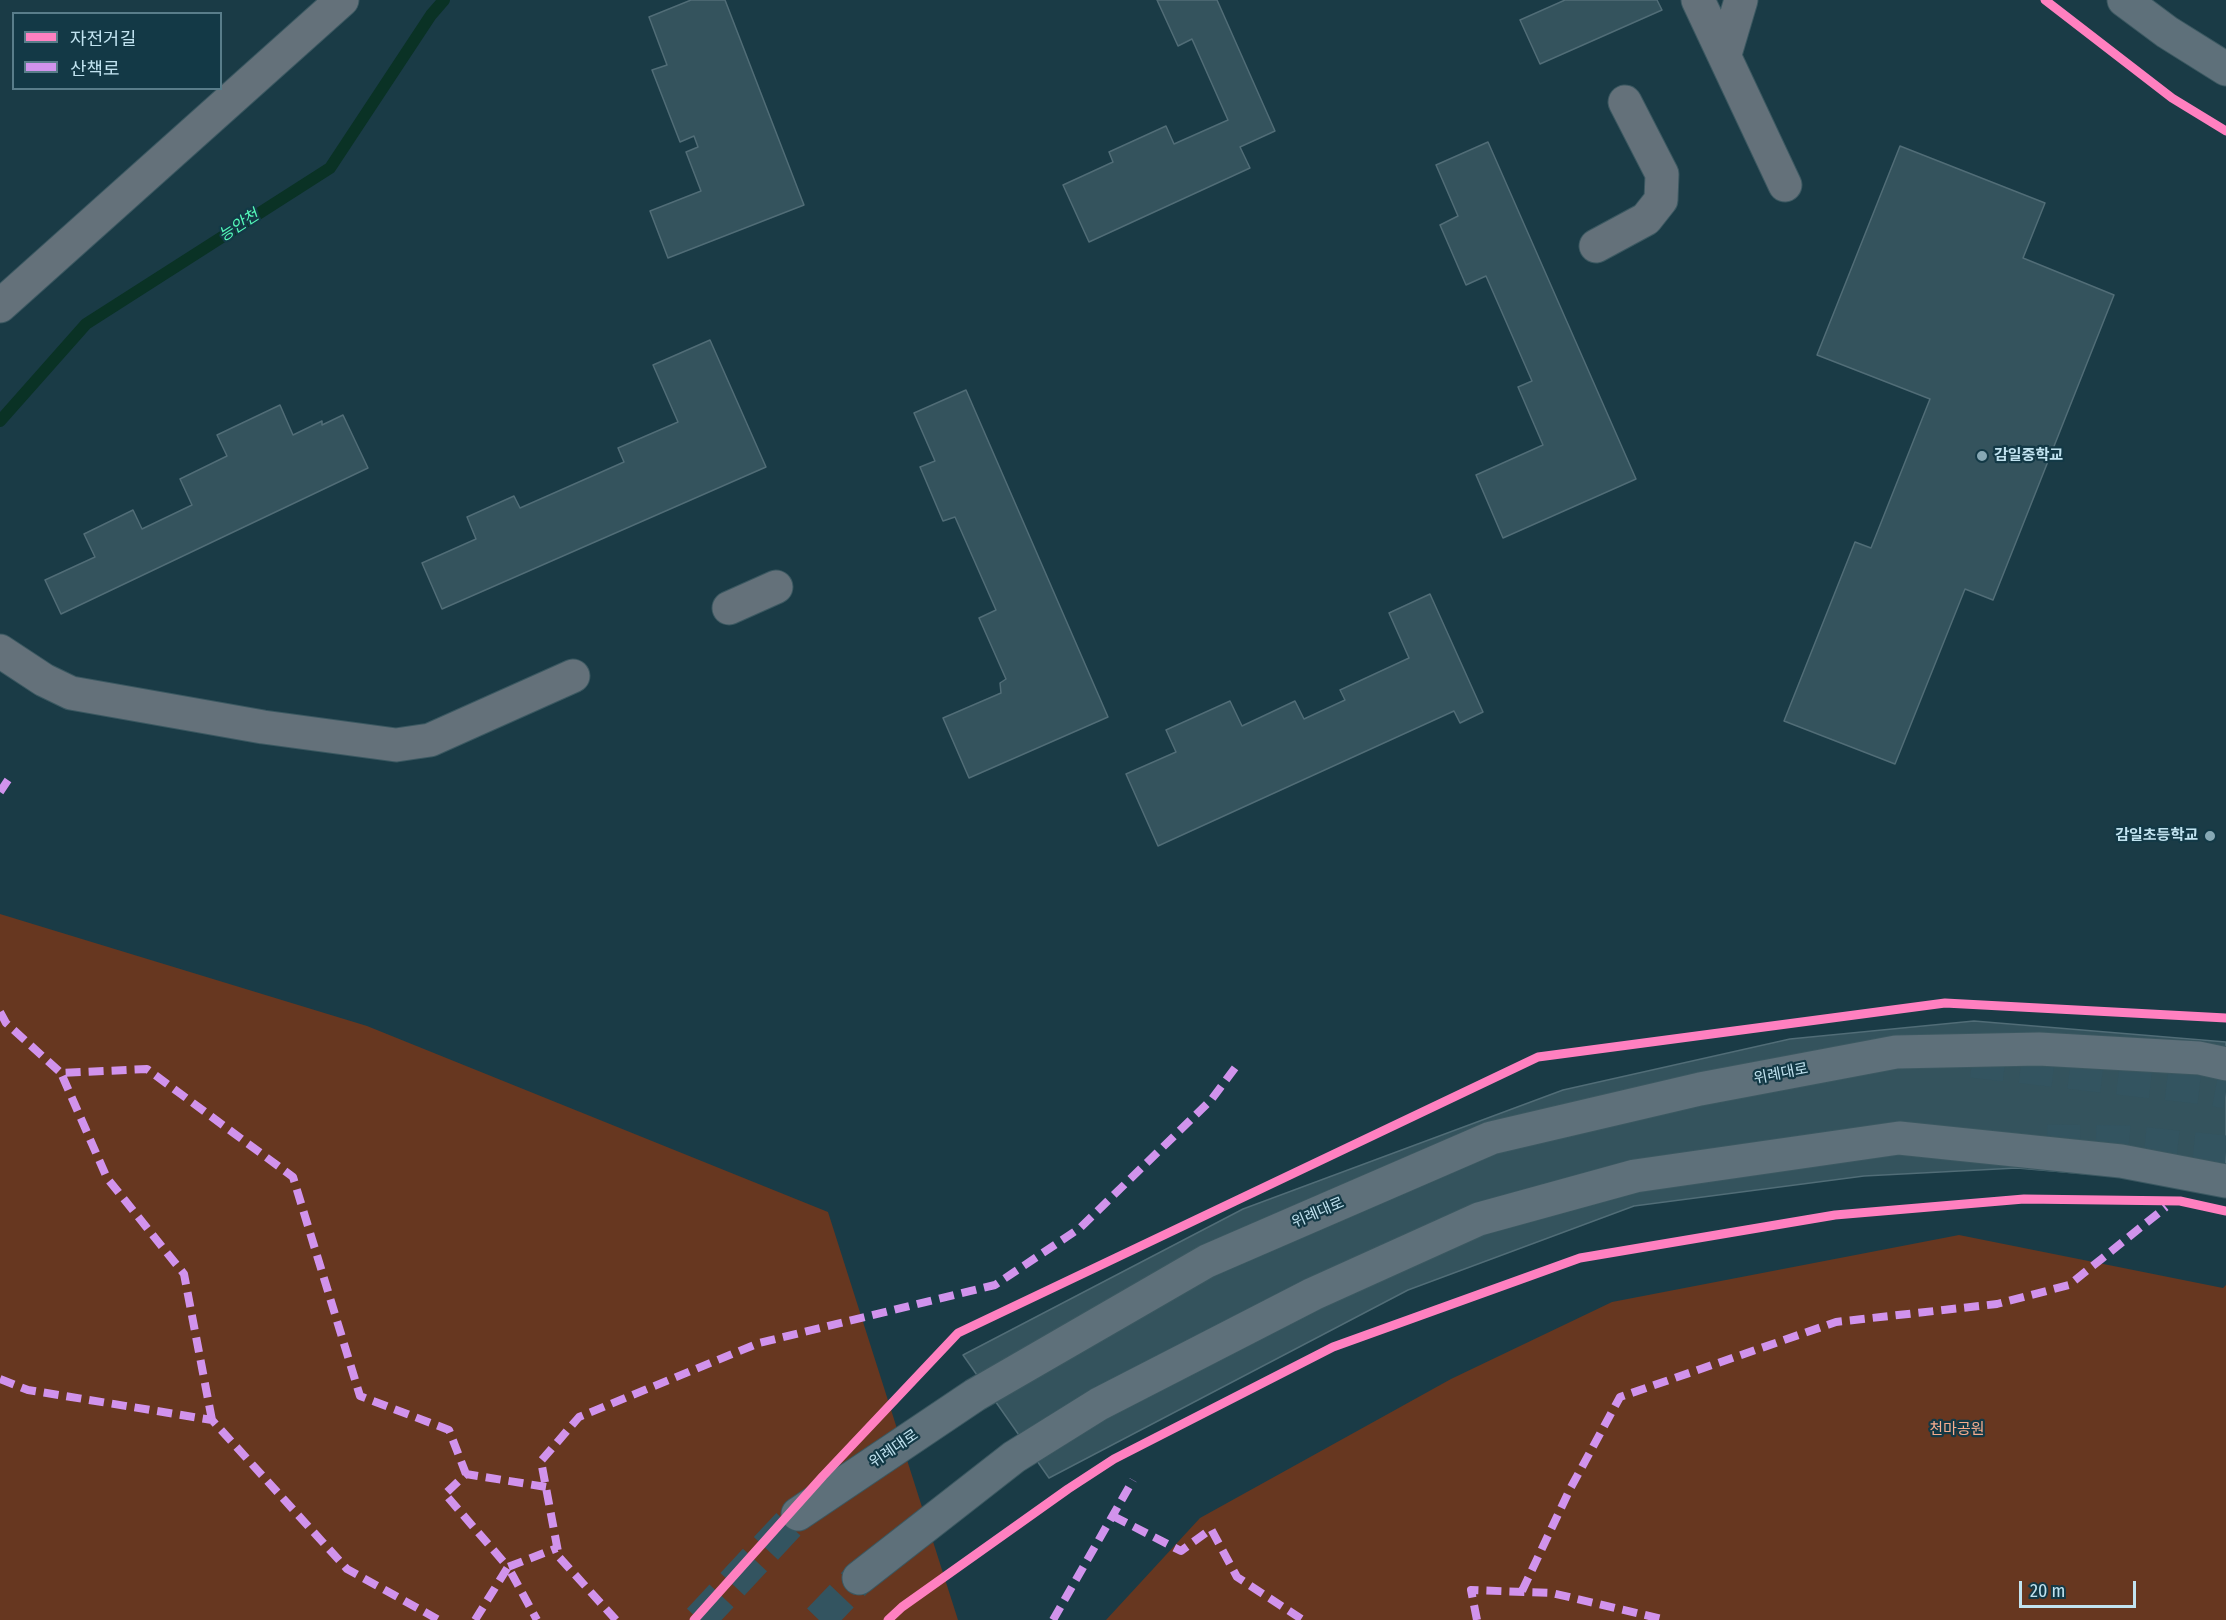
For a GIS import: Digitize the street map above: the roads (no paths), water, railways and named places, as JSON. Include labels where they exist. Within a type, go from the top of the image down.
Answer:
[{"type":"main road","points":[[2124,0],[2167,32],[2226,69]]},
{"type":"main road","name":"위례대로","points":[[798,1514],[975,1395],[1207,1261],[1491,1138],[1700,1089],[1896,1052],[2039,1049],[2199,1058],[2226,1064]]},
{"type":"main road","points":[[859,1578],[1014,1457],[1100,1404],[1313,1294],[1479,1220],[1635,1176],[1899,1137],[2121,1161],[2226,1181]]},
{"type":"street","points":[[0,306],[342,0]]},
{"type":"street","points":[[1698,0],[1785,185]]},
{"type":"street","points":[[1725,54],[1741,0]]},
{"type":"street","points":[[1596,246],[1646,219],[1661,200],[1662,174],[1625,102]]},
{"type":"street","points":[[729,608],[776,587]]},
{"type":"street","points":[[0,651],[44,680],[72,693],[263,727],[396,745],[430,740],[573,676]]},
{"type":"waterway","name":"능안천","points":[[0,421],[86,324],[330,168],[431,15],[444,0]]},
{"type":"tunnel","points":[[1972,1061],[2226,1092]]},
{"type":"tunnel","points":[[2047,1141],[2128,1142],[2226,1152]]},
{"type":"tunnel","points":[[699,1620],[798,1514]]},
{"type":"tunnel","points":[[819,1620],[859,1578]]},
{"type":"place","name":"감일중학교","points":[[1982,456]]},
{"type":"place","name":"감일초등학교","points":[[2210,836]]},
{"type":"park label","name":"천마공원","points":[[1957,1430]]}]
